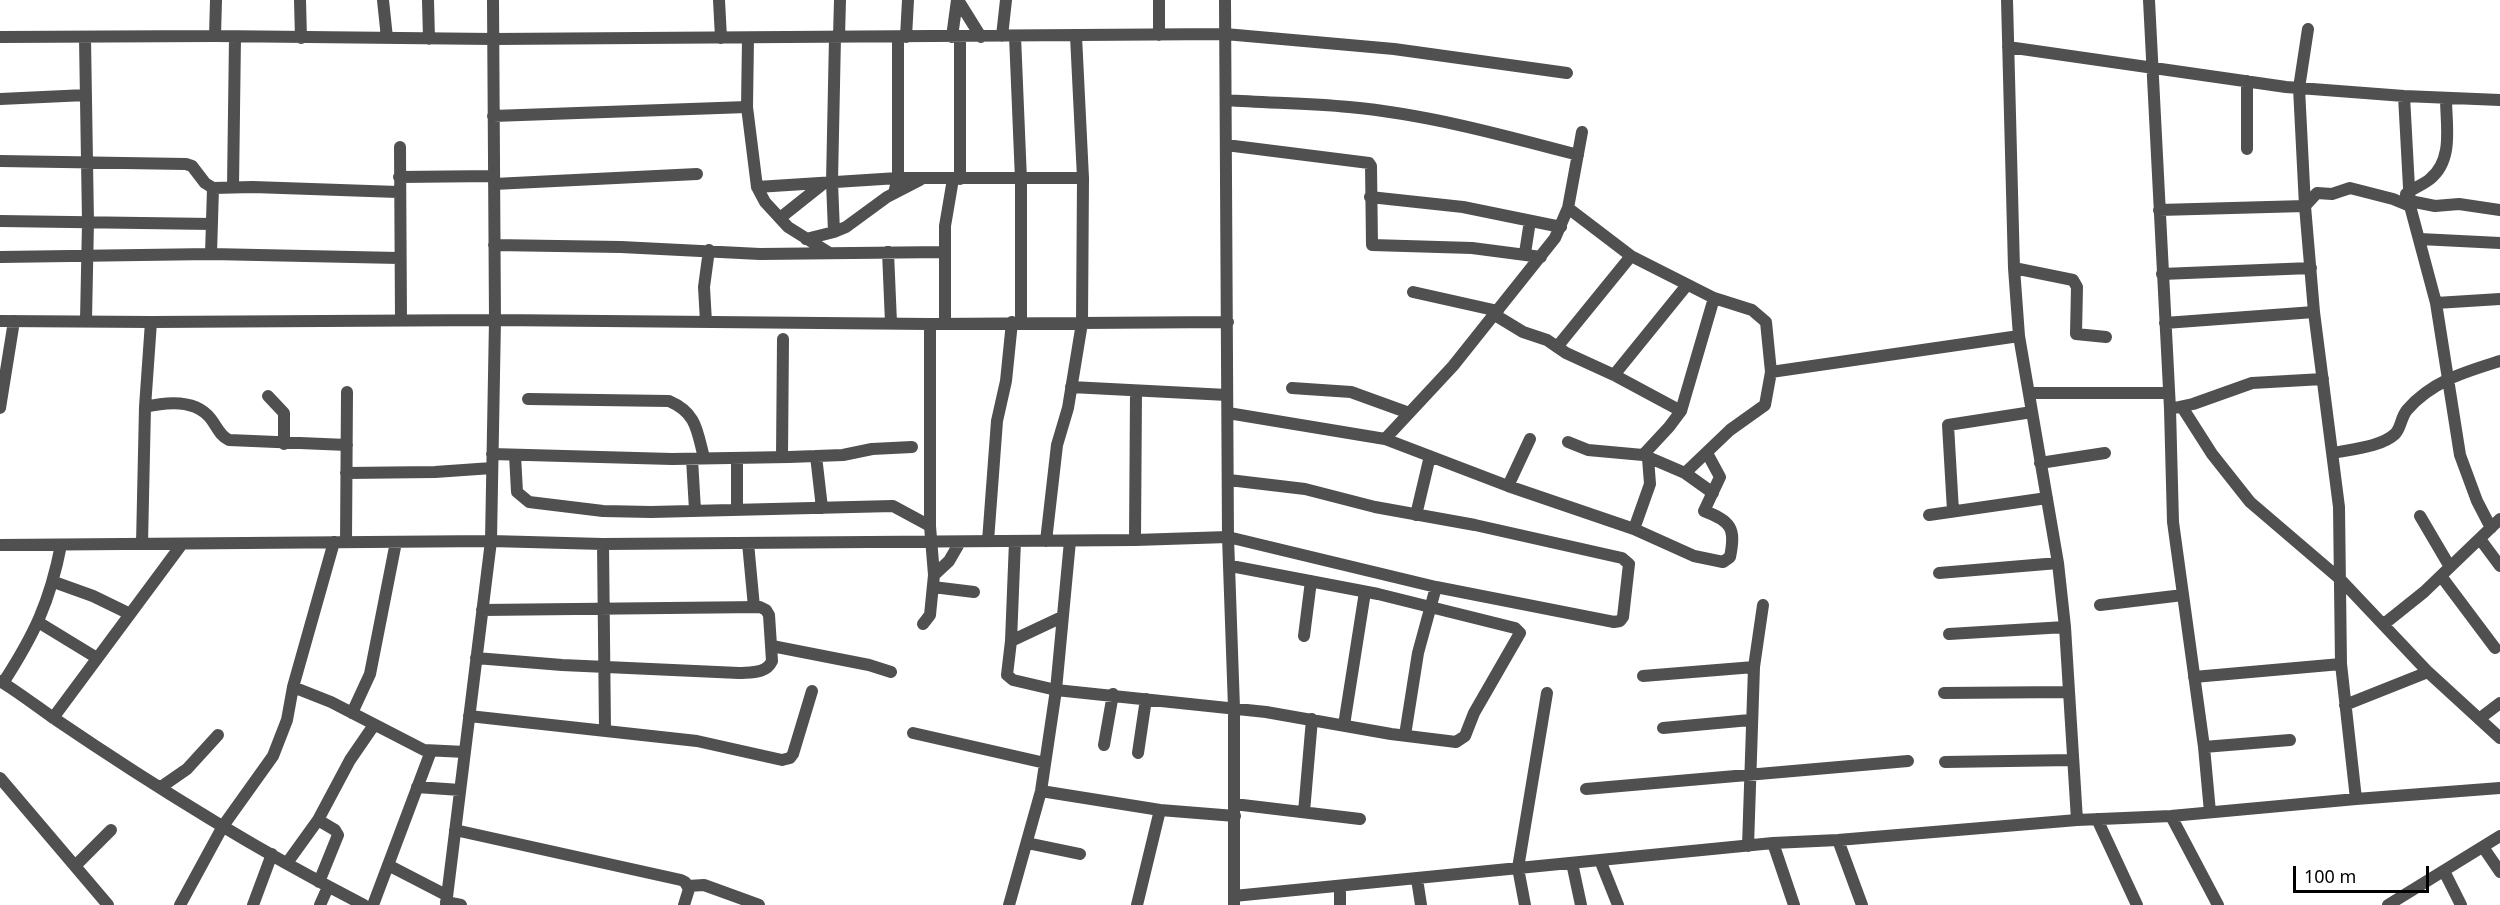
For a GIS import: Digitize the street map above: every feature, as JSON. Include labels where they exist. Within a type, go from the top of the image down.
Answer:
[{"type":"street","points":[[215,36],[216,0]]},
{"type":"street","points":[[300,0],[301,38]]},
{"type":"street","points":[[383,0],[387,38]]},
{"type":"street","points":[[428,0],[429,39]]},
{"type":"street","points":[[446,901],[490,541],[495,320],[493,0]]},
{"type":"street","points":[[719,0],[721,38]]},
{"type":"street","points":[[834,232],[828,182],[840,0]]},
{"type":"street","points":[[894,193],[898,178],[902,37],[908,0]]},
{"type":"street","points":[[957,0],[981,37]]},
{"type":"street","points":[[945,323],[947,205],[957,179],[957,0]]},
{"type":"street","points":[[988,541],[997,421],[1017,322],[1021,180],[1006,0]]},
{"type":"street","points":[[1159,0],[1159,35]]},
{"type":"street","points":[[1225,0],[1228,537],[1231,566],[1234,708],[1234,900],[1340,886],[1773,843],[1838,840],[2078,820],[2171,816],[2356,798],[2500,788]]},
{"type":"street","points":[[2007,0],[2014,268],[2019,336],[2058,563],[2078,820]]},
{"type":"street","points":[[2138,0],[2149,0],[2168,393],[2176,408],[2250,502],[2340,579],[2428,672],[2500,738]]},
{"type":"street","points":[[2308,28],[2299,88],[2305,206],[2314,312],[2339,507],[2341,664],[2356,798]]},
{"type":"street","points":[[0,38],[215,36],[429,39],[837,38],[1225,34],[1394,49],[1567,73]]},
{"type":"street","points":[[1046,541],[1057,445],[1068,408],[1082,323],[1083,178],[1077,36]]},
{"type":"street","points":[[233,187],[236,37]]},
{"type":"street","points":[[748,38],[747,107],[757,187],[765,202],[795,233],[829,252]]},
{"type":"street","points":[[85,39],[88,160],[86,320]]},
{"type":"street","points":[[2008,47],[2299,88],[2500,100]]},
{"type":"street","points":[[2247,81],[2247,149]]},
{"type":"street","points":[[0,99],[86,95]]},
{"type":"street","points":[[2384,624],[2446,572],[2496,524],[2477,501],[2460,455],[2436,303],[2410,200],[2404,96]]},
{"type":"street","points":[[2410,200],[2430,179],[2444,156],[2447,147],[2446,98]]},
{"type":"street","points":[[1226,100],[1350,107],[1400,114],[1578,155]]},
{"type":"street","points":[[493,116],[747,107]]},
{"type":"street","points":[[1385,439],[1453,366],[1541,256],[1561,227],[1568,208],[1582,132]]},
{"type":"street","points":[[1226,145],[1368,162],[1371,166],[1372,245],[1472,248],[1541,256]]},
{"type":"street","points":[[400,147],[398,192],[401,320]]},
{"type":"street","points":[[0,161],[88,160],[186,164],[192,166],[205,183],[213,188],[398,192]]},
{"type":"street","points":[[399,177],[494,180],[697,174]]},
{"type":"street","points":[[757,187],[898,178],[1021,180],[1083,178]]},
{"type":"street","points":[[806,239],[846,227],[894,193],[924,178]]},
{"type":"street","points":[[780,218],[828,182]]},
{"type":"street","points":[[211,254],[213,188]]},
{"type":"street","points":[[2159,210],[2305,206],[2317,193],[2332,194],[2346,188],[2434,206],[2463,204],[2500,210]]},
{"type":"street","points":[[1370,197],[1463,207],[1561,227]]},
{"type":"street","points":[[1568,208],[1631,256],[1714,298],[1752,309],[1762,316],[1767,327],[1771,372],[1765,405],[1738,423],[1685,473]]},
{"type":"street","points":[[1525,253],[1530,221]]},
{"type":"street","points":[[0,222],[212,224]]},
{"type":"street","points":[[2420,239],[2500,243]]},
{"type":"street","points":[[494,245],[710,250],[760,254],[945,252]]},
{"type":"street","points":[[706,322],[704,287],[710,250]]},
{"type":"street","points":[[888,252],[891,323]]},
{"type":"street","points":[[0,257],[211,254],[399,258]]},
{"type":"street","points":[[1557,347],[1631,256]]},
{"type":"street","points":[[2014,268],[2073,280],[2077,287],[2076,334],[2106,337]]},
{"type":"street","points":[[2162,274],[2312,268]]},
{"type":"street","points":[[1614,375],[1687,285]]},
{"type":"street","points":[[1413,292],[1496,313],[1523,332],[1614,375],[1681,411]]},
{"type":"street","points":[[1634,529],[1650,484],[1646,456],[1681,411],[1714,298]]},
{"type":"street","points":[[2436,303],[2500,299]]},
{"type":"street","points":[[2165,323],[2314,312]]},
{"type":"street","points":[[0,321],[495,320],[930,324],[1228,322]]},
{"type":"street","points":[[0,408],[14,321]]},
{"type":"street","points":[[142,544],[145,407],[151,322]]},
{"type":"street","points":[[922,624],[930,615],[934,581],[930,526],[930,324]]},
{"type":"street","points":[[1771,372],[2019,336]]},
{"type":"street","points":[[782,457],[783,339]]},
{"type":"street","points":[[2333,453],[2377,443],[2395,434],[2408,409],[2448,378],[2500,362]]},
{"type":"street","points":[[2176,408],[2253,383],[2323,379]]},
{"type":"street","points":[[1071,387],[1227,395]]},
{"type":"street","points":[[1292,388],[1351,392],[1409,413]]},
{"type":"street","points":[[2432,389],[2451,396]]},
{"type":"street","points":[[180,905],[223,826],[273,756],[282,734],[293,687],[340,542],[346,473],[347,392]]},
{"type":"street","points":[[1135,540],[1136,392]]},
{"type":"street","points":[[2029,393],[2168,393]]},
{"type":"street","points":[[268,396],[284,413],[284,444]]},
{"type":"street","points":[[528,399],[669,401],[685,410],[693,418],[698,458],[695,510]]},
{"type":"street","points":[[145,407],[169,403],[196,408],[208,415],[222,436],[229,440],[347,445]]},
{"type":"street","points":[[2176,408],[2173,522],[2204,747],[2210,812]]},
{"type":"street","points":[[1953,511],[1948,425],[2032,412]]},
{"type":"street","points":[[1228,413],[1385,439],[1508,486],[1634,529],[1694,556],[1712,561],[1726,560],[1731,553],[1732,530],[1725,520],[1704,511],[1720,475],[1707,453]]},
{"type":"street","points":[[1508,486],[1530,439]]},
{"type":"street","points":[[1568,442],[1588,450],[1646,456],[1685,473],[1713,493]]},
{"type":"street","points":[[492,454],[737,458],[850,455],[883,448],[912,447]]},
{"type":"street","points":[[2040,463],[2105,453]]},
{"type":"street","points":[[514,455],[515,487],[521,497],[529,502],[603,511],[651,512],[893,506],[930,526]]},
{"type":"street","points":[[816,456],[822,508]]},
{"type":"street","points":[[1416,515],[1430,456]]},
{"type":"street","points":[[737,458],[737,510]]},
{"type":"street","points":[[346,473],[435,472],[492,468]]},
{"type":"street","points":[[0,545],[490,541],[603,544],[960,542],[1228,537],[1436,587],[1616,622],[1623,617],[1629,564],[1622,558],[1305,489],[1229,480]]},
{"type":"street","points":[[1929,515],[2048,498]]},
{"type":"street","points":[[2420,516],[2446,572],[2495,648]]},
{"type":"street","points":[[2480,539],[2500,566]]},
{"type":"street","points":[[1015,541],[1011,641],[1007,675],[1009,678],[1056,690],[1234,708],[1452,742],[1462,739],[1474,713],[1520,632],[1515,628],[1378,594],[1231,566]]},
{"type":"street","points":[[1009,905],[1041,791],[1056,690],[1070,541]]},
{"type":"street","points":[[352,713],[370,674],[396,542]]},
{"type":"street","points":[[934,581],[960,542]]},
{"type":"street","points":[[748,543],[754,607]]},
{"type":"street","points":[[52,718],[182,544]]},
{"type":"street","points":[[603,544],[605,730]]},
{"type":"street","points":[[61,545],[54,582],[39,622],[32,638],[2,682],[52,718],[223,826],[364,905]]},
{"type":"street","points":[[1939,573],[2058,563]]},
{"type":"street","points":[[1378,594],[1380,574]]},
{"type":"street","points":[[934,581],[974,592]]},
{"type":"street","points":[[1304,636],[1311,581]]},
{"type":"street","points":[[54,582],[93,596],[130,614]]},
{"type":"street","points":[[1405,735],[1418,653],[1436,587]]},
{"type":"street","points":[[1344,725],[1365,592]]},
{"type":"street","points":[[2100,606],[2183,595]]},
{"type":"street","points":[[1748,846],[1750,720],[1754,667],[1763,605]]},
{"type":"street","points":[[476,658],[689,672],[759,671],[770,665],[772,646],[768,612],[754,607],[482,610]]},
{"type":"street","points":[[1011,641],[1062,617]]},
{"type":"street","points":[[1012,618],[1032,632]]},
{"type":"street","points":[[39,622],[97,658]]},
{"type":"street","points":[[1949,634],[2064,627]]},
{"type":"street","points":[[772,646],[869,665],[891,672]]},
{"type":"street","points":[[2194,676],[2341,664]]},
{"type":"street","points":[[1643,676],[1754,667]]},
{"type":"street","points":[[2345,705],[2428,672]]},
{"type":"street","points":[[293,687],[309,692],[419,748],[431,751],[465,752]]},
{"type":"street","points":[[469,716],[697,741],[783,760],[790,758],[812,691]]},
{"type":"street","points":[[1944,693],[2069,692]]},
{"type":"street","points":[[1525,905],[1518,868],[1547,693]]},
{"type":"street","points":[[1104,745],[1113,694]]},
{"type":"street","points":[[1138,753],[1146,699]]},
{"type":"street","points":[[2479,719],[2500,703]]},
{"type":"street","points":[[1304,812],[1312,719]]},
{"type":"street","points":[[1663,728],[1750,720]]},
{"type":"street","points":[[287,863],[318,820],[347,766],[374,725]]},
{"type":"street","points":[[913,733],[1045,763]]},
{"type":"street","points":[[161,787],[187,769],[218,735]]},
{"type":"street","points":[[2204,747],[2290,740]]},
{"type":"street","points":[[373,905],[431,751]]},
{"type":"street","points":[[1945,762],[2073,760]]},
{"type":"street","points":[[1586,789],[1908,761]]},
{"type":"street","points":[[0,778],[108,905]]},
{"type":"street","points":[[417,788],[460,790]]},
{"type":"street","points":[[1041,791],[1160,810],[1304,812],[1360,819]]},
{"type":"street","points":[[1137,905],[1160,810]]},
{"type":"street","points":[[2171,816],[2218,905]]},
{"type":"street","points":[[2097,819],[2137,905]]},
{"type":"street","points":[[318,820],[335,830],[338,835],[320,905]]},
{"type":"street","points":[[75,866],[111,830]]},
{"type":"street","points":[[455,830],[669,877],[681,880],[688,886],[704,885],[759,905]]},
{"type":"street","points":[[2388,905],[2500,836]]},
{"type":"street","points":[[1838,840],[1862,905]]},
{"type":"street","points":[[1027,843],[1080,854]]},
{"type":"street","points":[[1773,843],[1794,905]]},
{"type":"street","points":[[2483,847],[2500,872]]},
{"type":"street","points":[[253,905],[272,854]]},
{"type":"street","points":[[1600,860],[1618,905]]},
{"type":"street","points":[[1572,863],[1581,905]]},
{"type":"street","points":[[388,865],[446,901],[461,905]]},
{"type":"street","points":[[2444,871],[2461,905]]},
{"type":"street","points":[[1417,879],[1421,905]]},
{"type":"street","points":[[684,905],[688,886]]},
{"type":"street","points":[[1340,886],[1340,905]]}]
